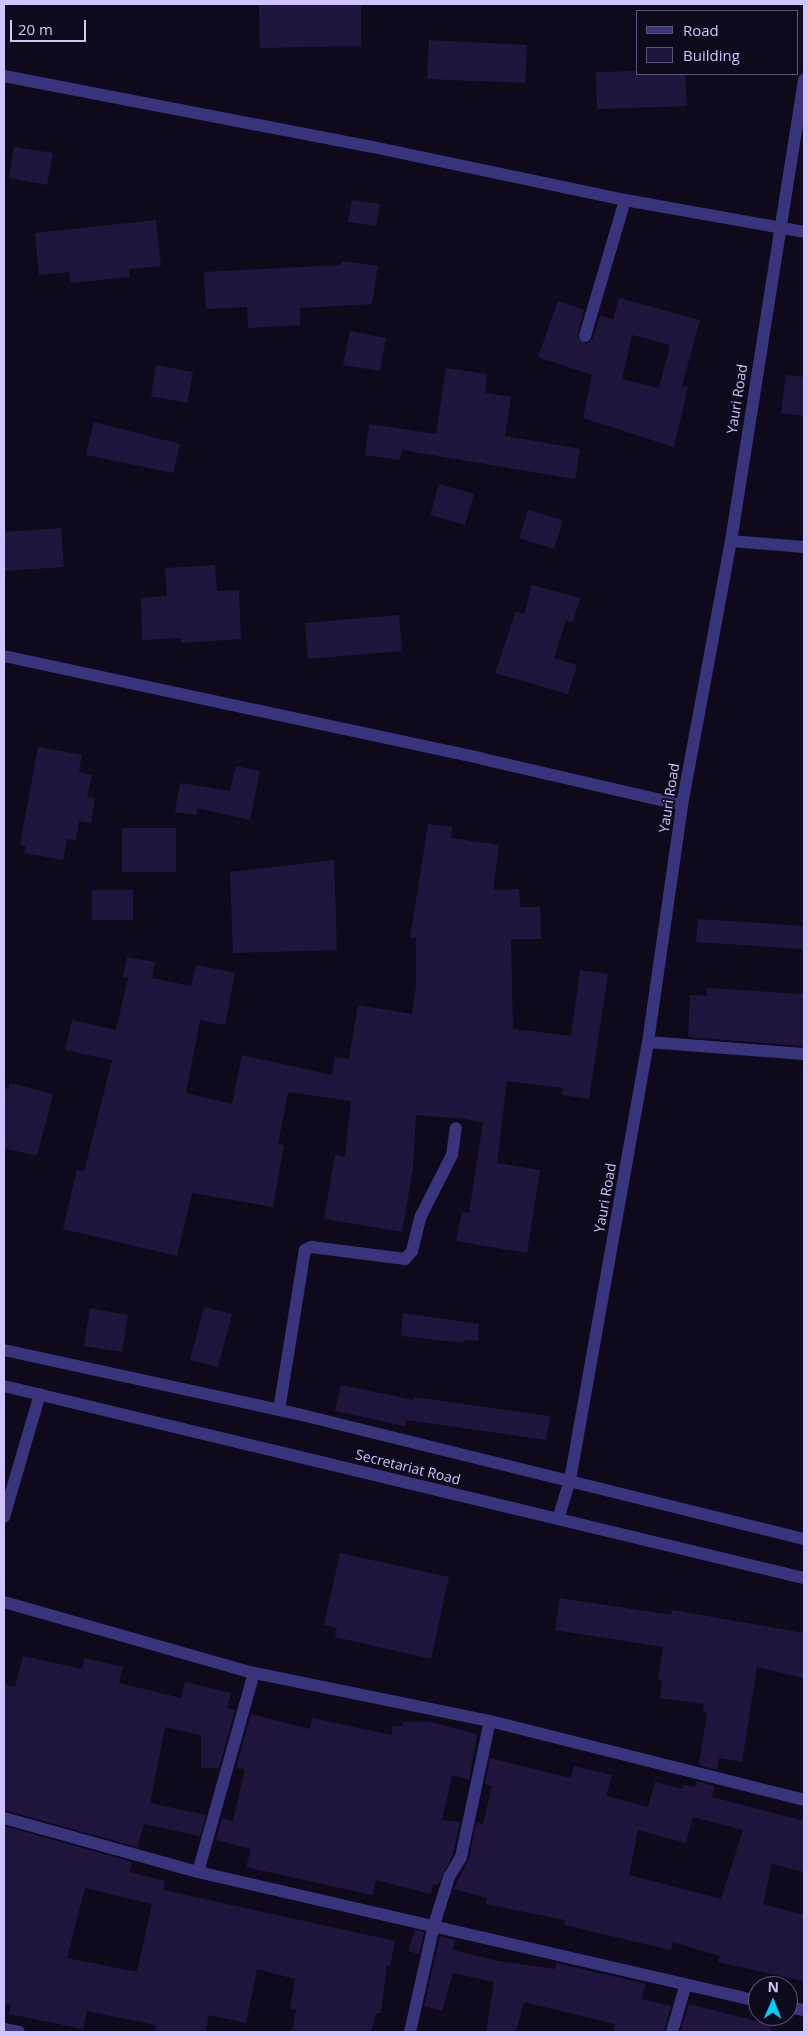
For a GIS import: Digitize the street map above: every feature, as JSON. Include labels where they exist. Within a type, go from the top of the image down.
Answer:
[{"type":"street","points":[[4,76],[373,147],[625,200],[804,232]]},
{"type":"street","name":"Yauri Road","points":[[558,1520],[570,1480],[648,1042],[682,805],[730,541],[804,80]]},
{"type":"street","points":[[585,336],[625,200]]},
{"type":"street","points":[[730,541],[804,547]]},
{"type":"street","points":[[4,656],[483,758],[682,805]]},
{"type":"street","points":[[648,1042],[804,1054]]},
{"type":"street","points":[[279,1410],[305,1250],[311,1247],[405,1259],[412,1251],[421,1216],[452,1155],[456,1128]]},
{"type":"street","name":"Secretariat Road","points":[[4,1350],[279,1410],[804,1539]]},
{"type":"street","name":"Secretariat Road","points":[[4,1386],[804,1578]]},
{"type":"street","points":[[4,1517],[40,1394]]},
{"type":"street","points":[[4,1602],[254,1673],[490,1721],[804,1800]]},
{"type":"street","points":[[198,1872],[254,1673]]},
{"type":"street","points":[[410,2032],[434,1925],[449,1877],[461,1857],[490,1721]]},
{"type":"street","points":[[4,1818],[198,1872],[434,1925],[686,1987],[748,1999]]},
{"type":"street","points":[[672,2032],[686,1987]]},
{"type":"street","points":[[4,2029],[19,2032]]},
{"type":"building","points":[[259,4],[361,4],[361,46],[260,48]]},
{"type":"building","points":[[429,40],[527,45],[525,83],[427,79]]},
{"type":"building","points":[[636,71],[636,75],[685,75],[687,106],[597,109],[596,72]]},
{"type":"building","points":[[14,147],[53,153],[47,185],[9,178]]},
{"type":"building","points":[[352,200],[380,204],[376,226],[348,222]]},
{"type":"building","points":[[156,220],[161,266],[129,269],[130,277],[70,283],[69,272],[39,275],[35,233]]},
{"type":"building","points":[[342,261],[378,266],[372,304],[300,308],[300,325],[248,328],[247,307],[206,309],[204,272],[341,265]]},
{"type":"building","points":[[619,298],[700,320],[682,386],[688,387],[674,447],[583,418],[592,375],[538,357],[558,301],[584,310],[577,337],[586,344],[593,339],[600,315],[613,320]],"holes":[[[632,335],[670,345],[659,388],[622,379]]]},
{"type":"building","points":[[350,331],[386,338],[380,371],[343,365]]},
{"type":"building","points":[[156,365],[193,372],[187,403],[151,396]]},
{"type":"building","points":[[446,368],[487,374],[485,393],[511,397],[505,436],[580,449],[575,479],[402,450],[400,460],[365,455],[369,424],[436,434]]},
{"type":"building","points":[[786,375],[804,377],[804,416],[781,413]]},
{"type":"building","points":[[94,422],[180,444],[173,473],[86,455]]},
{"type":"building","points":[[439,484],[474,494],[465,525],[430,515]]},
{"type":"building","points":[[528,510],[563,520],[554,549],[519,538]]},
{"type":"building","points":[[61,528],[64,567],[4,571],[4,532]]},
{"type":"building","points":[[215,565],[217,591],[239,590],[241,639],[181,643],[181,638],[142,640],[141,598],[167,596],[165,568]]},
{"type":"building","points":[[532,585],[580,598],[573,622],[566,620],[554,658],[577,665],[568,694],[495,673],[516,611],[524,614]]},
{"type":"building","points":[[399,615],[402,651],[308,659],[305,623]]},
{"type":"building","points":[[38,747],[82,755],[79,772],[92,775],[87,797],[95,798],[91,823],[79,821],[76,840],[67,839],[63,860],[24,853],[26,846],[20,845]]},
{"type":"building","points":[[236,766],[260,771],[250,820],[197,808],[196,815],[175,812],[180,783],[230,791]]},
{"type":"building","points":[[428,824],[452,827],[451,838],[499,845],[493,890],[519,889],[520,907],[540,907],[541,939],[511,939],[513,1029],[571,1036],[580,970],[608,974],[589,1099],[562,1095],[563,1088],[507,1081],[497,1163],[540,1170],[527,1253],[456,1241],[462,1212],[469,1213],[483,1123],[466,1119],[416,1115],[413,1168],[402,1232],[324,1219],[335,1155],[345,1157],[351,1101],[288,1092],[278,1144],[284,1145],[273,1207],[192,1193],[177,1256],[63,1229],[77,1170],[84,1172],[112,1060],[65,1050],[72,1020],[116,1030],[128,978],[123,977],[127,957],[155,962],[152,978],[191,986],[196,965],[235,973],[225,1025],[200,1020],[186,1093],[232,1104],[242,1055],[332,1075],[335,1057],[349,1059],[358,1005],[412,1014],[416,986],[416,938],[410,938]]},
{"type":"building","points":[[122,828],[176,828],[176,872],[122,872]]},
{"type":"building","points":[[334,860],[337,950],[233,953],[230,872]]},
{"type":"building","points":[[92,890],[133,890],[133,920],[92,920]]},
{"type":"building","points":[[698,919],[804,926],[804,949],[696,942]]},
{"type":"building","points":[[707,988],[804,994],[804,1046],[688,1037],[690,995],[707,996]]},
{"type":"building","points":[[10,1083],[53,1094],[37,1156],[4,1148],[4,1088],[8,1089]]},
{"type":"building","points":[[204,1307],[232,1314],[218,1367],[190,1360]]},
{"type":"building","points":[[90,1308],[128,1315],[122,1352],[84,1346]]},
{"type":"building","points":[[403,1313],[479,1324],[478,1341],[465,1340],[464,1343],[401,1336]]},
{"type":"building","points":[[341,1385],[414,1400],[414,1397],[550,1416],[546,1440],[406,1420],[405,1426],[335,1411]]},
{"type":"building","points":[[340,1553],[449,1577],[431,1659],[335,1637],[337,1628],[324,1625]]},
{"type":"building","points":[[560,1598],[671,1615],[672,1610],[804,1633],[804,1678],[757,1667],[742,1762],[719,1758],[717,1770],[699,1765],[707,1713],[703,1712],[704,1704],[660,1698],[662,1681],[658,1680],[663,1647],[555,1630]]},
{"type":"building","points":[[23,1656],[82,1669],[84,1658],[123,1667],[119,1683],[181,1698],[185,1682],[231,1693],[227,1708],[235,1710],[219,1768],[201,1768],[201,1735],[165,1727],[150,1803],[206,1815],[200,1836],[144,1824],[137,1847],[4,1810],[4,1684],[15,1687]]},
{"type":"building","points":[[251,1714],[310,1729],[312,1718],[392,1735],[392,1726],[403,1726],[403,1722],[430,1722],[477,1734],[469,1780],[452,1775],[442,1820],[460,1822],[453,1854],[438,1885],[433,1884],[431,1894],[376,1880],[372,1895],[246,1867],[251,1849],[216,1840],[222,1818],[233,1821],[245,1769],[236,1768]]},
{"type":"building","points":[[490,1758],[571,1778],[574,1766],[612,1775],[606,1796],[648,1807],[655,1782],[683,1789],[683,1785],[695,1787],[696,1781],[714,1786],[712,1797],[804,1821],[804,1872],[772,1864],[763,1904],[804,1915],[804,1981],[798,1980],[798,1976],[781,1976],[718,1962],[720,1956],[673,1942],[671,1950],[585,1930],[564,1924],[565,1920],[486,1904],[487,1898],[454,1889],[469,1859],[476,1823],[483,1824],[492,1786],[485,1784]],"holes":[[[693,1817],[743,1830],[721,1899],[629,1875],[638,1830],[686,1843]]]},
{"type":"building","points":[[4,1826],[132,1862],[129,1872],[165,1881],[163,1890],[395,1941],[390,1966],[387,1965],[381,2013],[376,2013],[371,2032],[292,2032],[296,2010],[290,2009],[295,1979],[257,1969],[246,2023],[209,2015],[205,2032],[154,2032],[156,2025],[87,2011],[83,2029],[9,2014],[11,2005],[4,2004]],"holes":[[[85,1888],[152,1904],[137,1972],[67,1958]]]},
{"type":"building","points":[[415,1930],[424,1932],[419,1954],[408,1951]]},
{"type":"building","points":[[440,1936],[455,1940],[453,1950],[498,1961],[555,1969],[556,1963],[646,1984],[641,1999],[671,2006],[664,2032],[613,2032],[615,2024],[524,2002],[516,2032],[486,2032],[494,1982],[453,1973],[442,2011],[424,2006]]},
{"type":"building","points":[[689,2004],[748,2019],[748,2026],[772,2026],[771,2032],[680,2032]]}]
